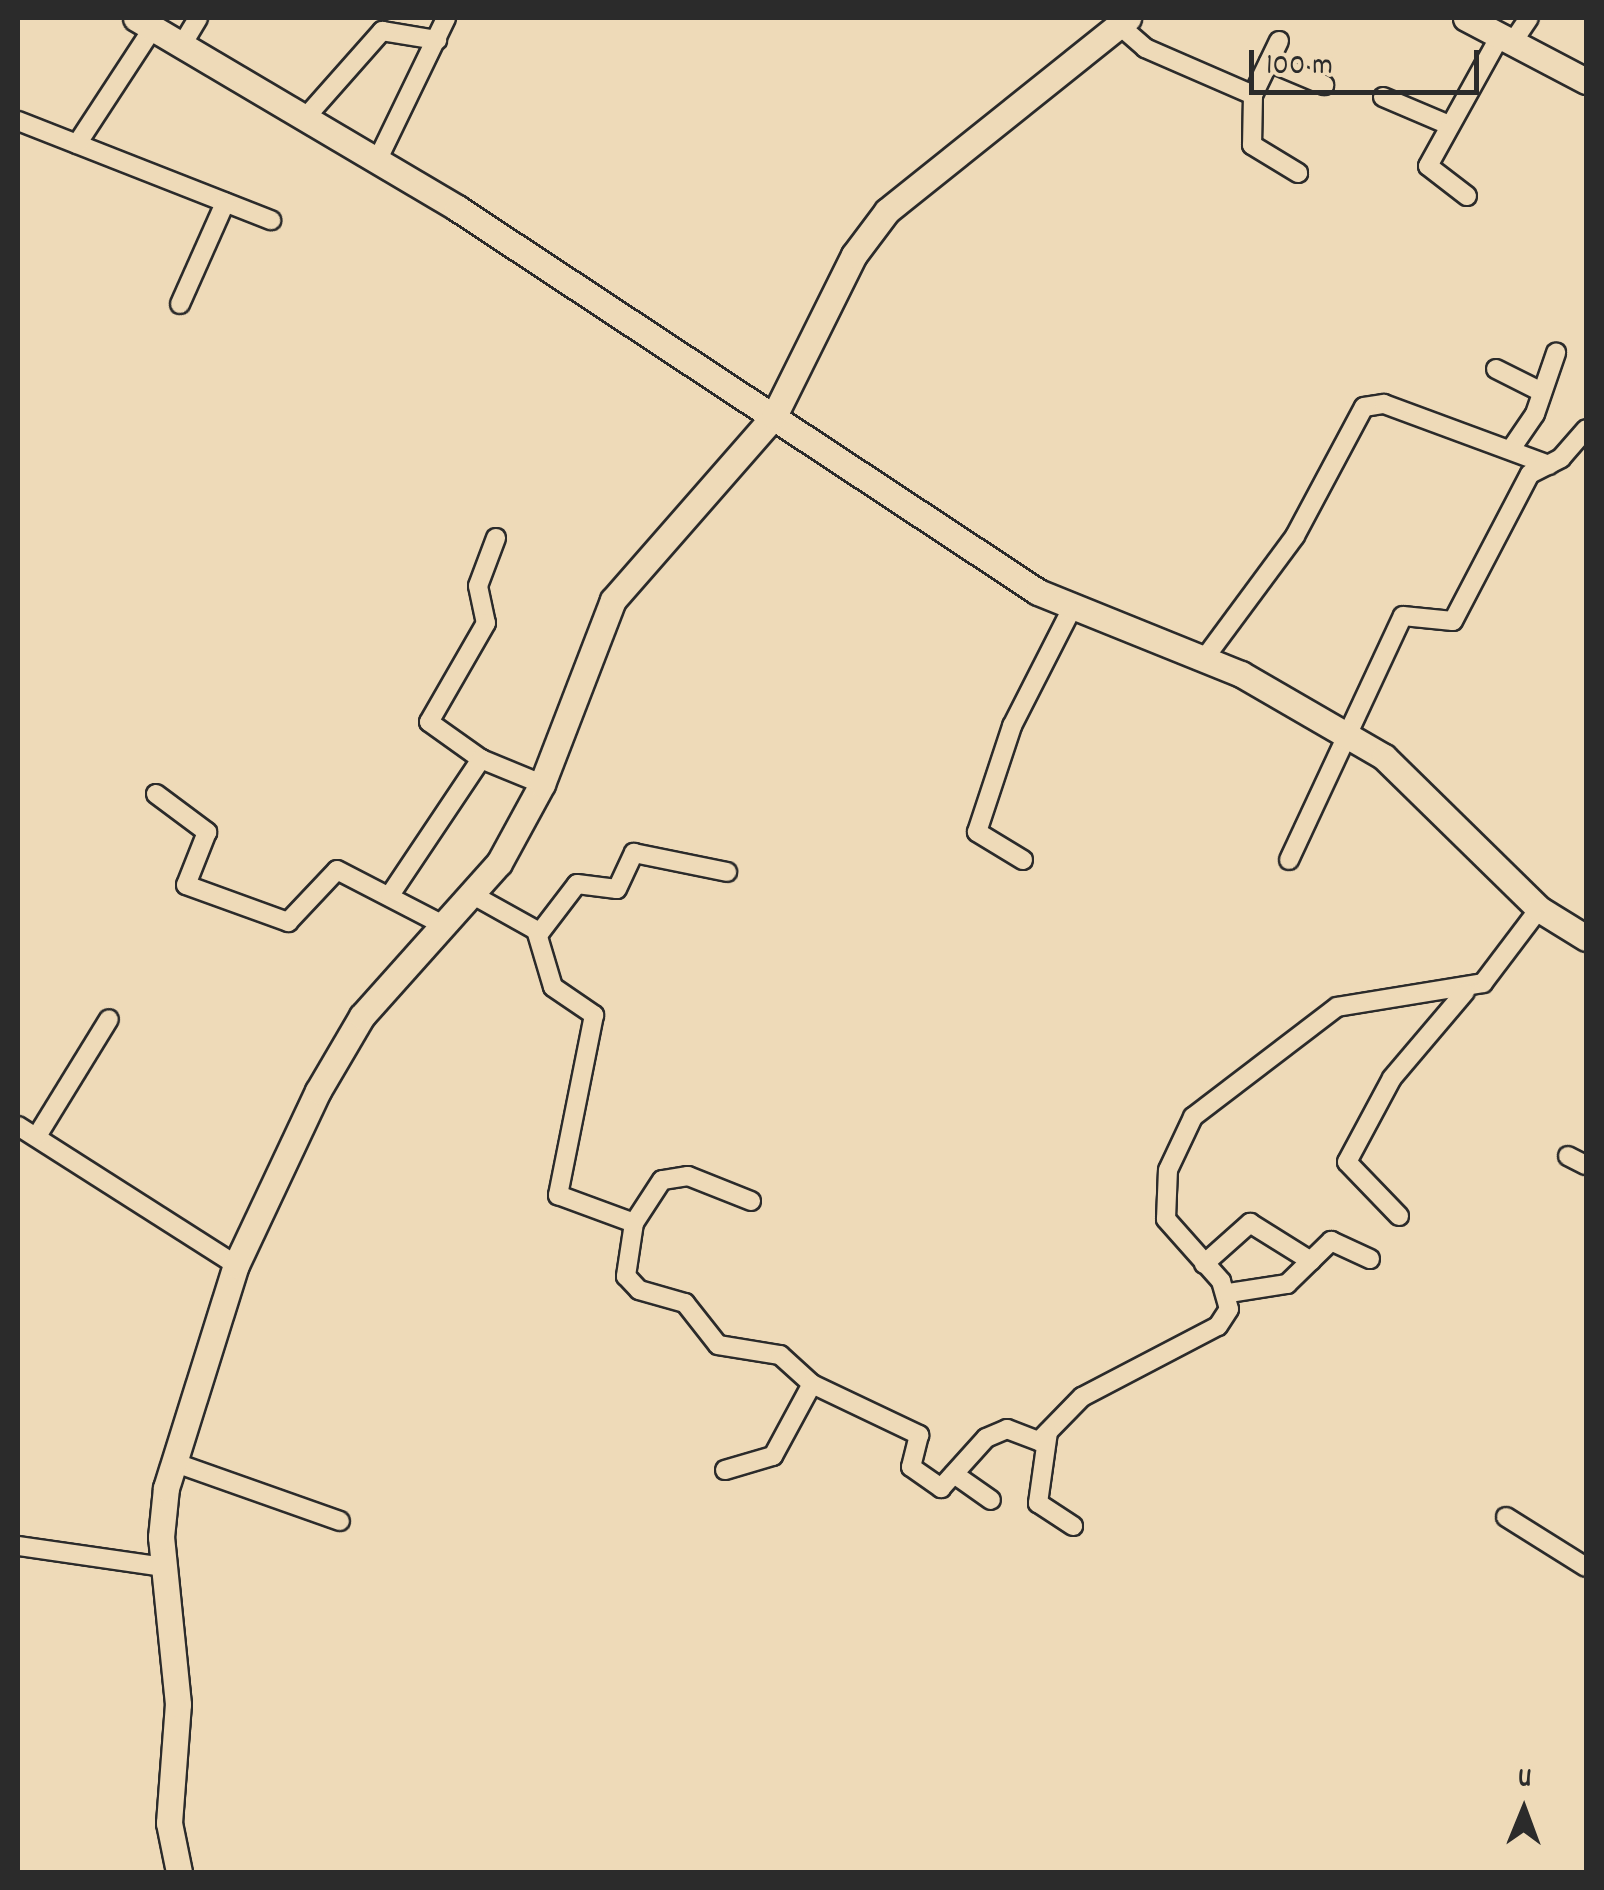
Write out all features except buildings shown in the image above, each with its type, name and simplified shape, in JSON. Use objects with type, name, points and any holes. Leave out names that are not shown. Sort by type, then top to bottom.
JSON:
[{"type":"street","points":[[182,44],[198,18]]},
{"type":"street","points":[[377,161],[446,18]]},
{"type":"street","points":[[1466,18],[1586,82]]},
{"type":"street","points":[[1467,196],[1428,166],[1449,124],[1506,39],[1529,18]]},
{"type":"street","points":[[179,1872],[169,1823],[177,1687],[163,1568],[173,1462],[236,1266],[341,1047],[441,924],[473,895],[542,784],[613,600],[774,416],[854,254],[887,211],[1123,21],[1145,48],[1252,95]]},
{"type":"street","points":[[77,144],[144,23],[377,161],[1072,610],[1204,659],[1344,732],[1422,790],[1539,909],[1586,938]]},
{"type":"street","points":[[306,117],[382,31],[437,40]]},
{"type":"street","points":[[1279,41],[1252,95],[1252,145],[1298,173]]},
{"type":"street","points":[[1269,62],[1324,85]]},
{"type":"street","points":[[1384,96],[1449,124]]},
{"type":"street","points":[[18,121],[271,220]]},
{"type":"street","points":[[180,304],[225,203]]},
{"type":"street","points":[[1511,449],[1542,392],[1556,354]]},
{"type":"street","points":[[1496,369],[1542,392]]},
{"type":"street","points":[[1204,659],[1295,536],[1364,407],[1384,404],[1549,465]]},
{"type":"street","points":[[1289,860],[1344,732],[1403,616],[1453,620],[1530,474],[1549,465],[1586,428]]},
{"type":"street","points":[[496,538],[478,586],[486,623],[428,722],[481,759],[542,784]]},
{"type":"street","points":[[1024,860],[977,832],[1012,726],[1072,610]]},
{"type":"street","points":[[390,895],[481,759]]},
{"type":"street","points":[[156,794],[208,835],[186,885],[286,922],[334,870],[441,924]]},
{"type":"street","points":[[538,935],[577,884],[617,889],[634,853],[726,872]]},
{"type":"street","points":[[473,895],[538,935],[553,987],[594,1015],[558,1195],[634,1224]]},
{"type":"street","points":[[1399,1216],[1347,1162],[1392,1078],[1465,992],[1496,969],[1539,909]]},
{"type":"street","points":[[1229,1294],[1166,1219],[1163,1196],[1176,1141],[1193,1117],[1337,1006],[1465,992]]},
{"type":"street","points":[[36,1136],[110,1019]]},
{"type":"street","points":[[18,1126],[236,1266]]},
{"type":"street","points":[[1568,1156],[1586,1165]]},
{"type":"street","points":[[751,1200],[677,1174],[662,1180],[634,1224],[622,1270],[639,1290],[677,1298],[718,1345],[780,1355],[812,1384],[919,1434],[915,1473],[939,1488],[995,1432],[1036,1441],[1082,1397],[1218,1326],[1229,1294]]},
{"type":"street","points":[[1204,1264],[1250,1223],[1311,1260]]},
{"type":"street","points":[[1229,1294],[1287,1284],[1336,1241],[1370,1258]]},
{"type":"street","points":[[725,1470],[773,1456],[812,1384]]},
{"type":"street","points":[[1048,1432],[1038,1504],[1073,1526]]},
{"type":"street","points":[[173,1462],[340,1521]]},
{"type":"street","points":[[954,1474],[991,1500]]},
{"type":"street","points":[[1506,1518],[1586,1567]]},
{"type":"street","points":[[18,1546],[163,1568]]}]
